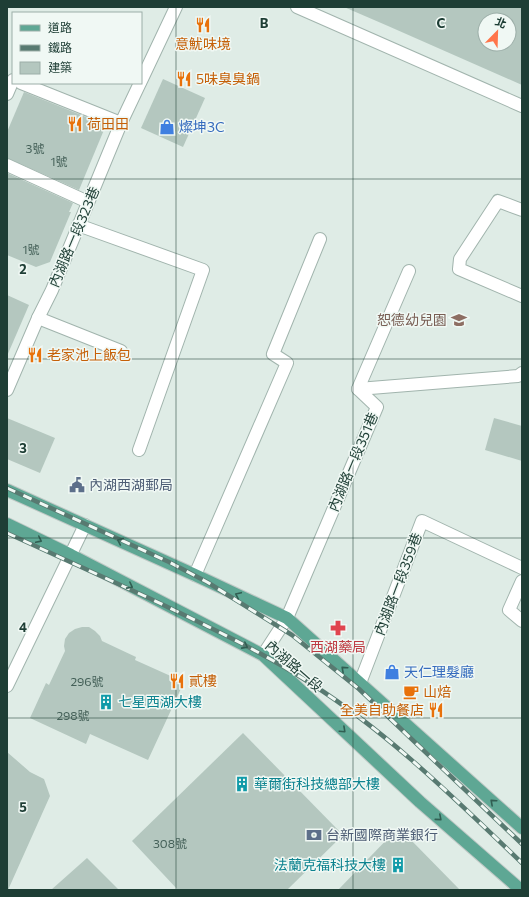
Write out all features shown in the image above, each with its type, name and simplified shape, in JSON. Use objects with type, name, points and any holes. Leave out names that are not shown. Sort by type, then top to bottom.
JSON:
[{"type":"main road","points":[[7,490],[287,618],[522,828]]},
{"type":"main road","name":"內湖路一段","points":[[7,524],[263,655],[420,802],[521,890]]},
{"type":"street","name":"內湖路一段323巷","points":[[142,74],[146,57],[176,7]]},
{"type":"street","points":[[297,7],[522,106]]},
{"type":"street","points":[[7,94],[12,82]]},
{"type":"street","points":[[24,84],[121,123]]},
{"type":"street","name":"內湖路一段323巷","points":[[7,390],[38,318],[52,290],[121,123],[139,84]]},
{"type":"street","points":[[7,165],[88,202]]},
{"type":"street","points":[[522,210],[498,201],[460,259],[459,270],[522,296]]},
{"type":"street","points":[[78,225],[203,270],[139,450]]},
{"type":"street","points":[[195,575],[287,363],[273,354],[320,239]]},
{"type":"street","points":[[409,271],[358,389],[518,376],[522,373]]},
{"type":"street","points":[[38,318],[120,351]]},
{"type":"street","name":"內湖路一段351巷","points":[[263,655],[287,618],[377,407],[358,389]]},
{"type":"street","name":"內湖路一段359巷","points":[[360,683],[422,521],[522,568]]},
{"type":"street","points":[[7,686],[85,525]]},
{"type":"street","points":[[522,581],[509,610],[522,620]]},
{"type":"building","points":[[344,7],[522,7],[522,85]]},
{"type":"building","points":[[163,79],[205,98],[183,147],[141,128]]},
{"type":"building","points":[[24,92],[106,125],[79,190],[7,158],[7,132]]},
{"type":"building","points":[[7,173],[73,203],[69,212],[71,212],[50,262],[36,267],[7,255]]},
{"type":"building","points":[[7,295],[29,305],[7,356]]},
{"type":"building","points":[[7,418],[55,438],[40,473],[7,459]]},
{"type":"building","points":[[494,418],[522,426],[522,461],[485,450]]},
{"type":"building","name":"七星西湖大樓","points":[[82,627],[89,627],[100,636],[102,641],[136,657],[135,660],[184,682],[148,760],[90,734],[86,744],[30,718],[46,683],[49,685],[65,651],[65,639],[69,633]]},
{"type":"building","name":"華爾街科技總部大樓","points":[[243,733],[343,835],[287,890],[178,890],[132,841]]},
{"type":"building","points":[[7,752],[30,772],[44,779],[50,796],[8,890]]},
{"type":"building","name":"法蘭克福科技大樓","points":[[397,829],[409,838],[460,890],[338,890]]},
{"type":"building","points":[[87,858],[119,890],[51,890]]},
{"type":"railway","points":[[7,488],[169,562],[207,582],[292,635],[359,689],[522,844]]},
{"type":"railway","points":[[7,533],[212,628],[252,649],[310,683],[339,702],[394,745],[446,791],[522,863]]},
{"type":"place","name":"意魷味境","points":[[203,25]]},
{"type":"place","name":"5味臭臭鍋","points":[[184,79]]},
{"type":"place","name":"荷田田","points":[[75,124]]},
{"type":"place","name":"燦坤3C","points":[[167,127]]},
{"type":"place","name":"恕德幼兒園","points":[[459,320]]},
{"type":"place","name":"老家池上飯包","points":[[35,355]]},
{"type":"place","name":"內湖西湖郵局","points":[[77,485]]},
{"type":"place","name":"西湖藥局","points":[[338,628]]},
{"type":"place","name":"天仁理髮廳","points":[[392,672]]},
{"type":"place","name":"貳樓","points":[[177,681]]},
{"type":"place","name":"山焙","points":[[411,692]]},
{"type":"place","name":"七星西湖大樓","points":[[106,702]]},
{"type":"place","name":"全美自助餐店","points":[[436,710]]},
{"type":"place","name":"華爾街科技總部大樓","points":[[242,784]]},
{"type":"place","name":"台新國際商業銀行","points":[[314,835]]},
{"type":"place","name":"法蘭克福科技大樓","points":[[398,865]]}]
